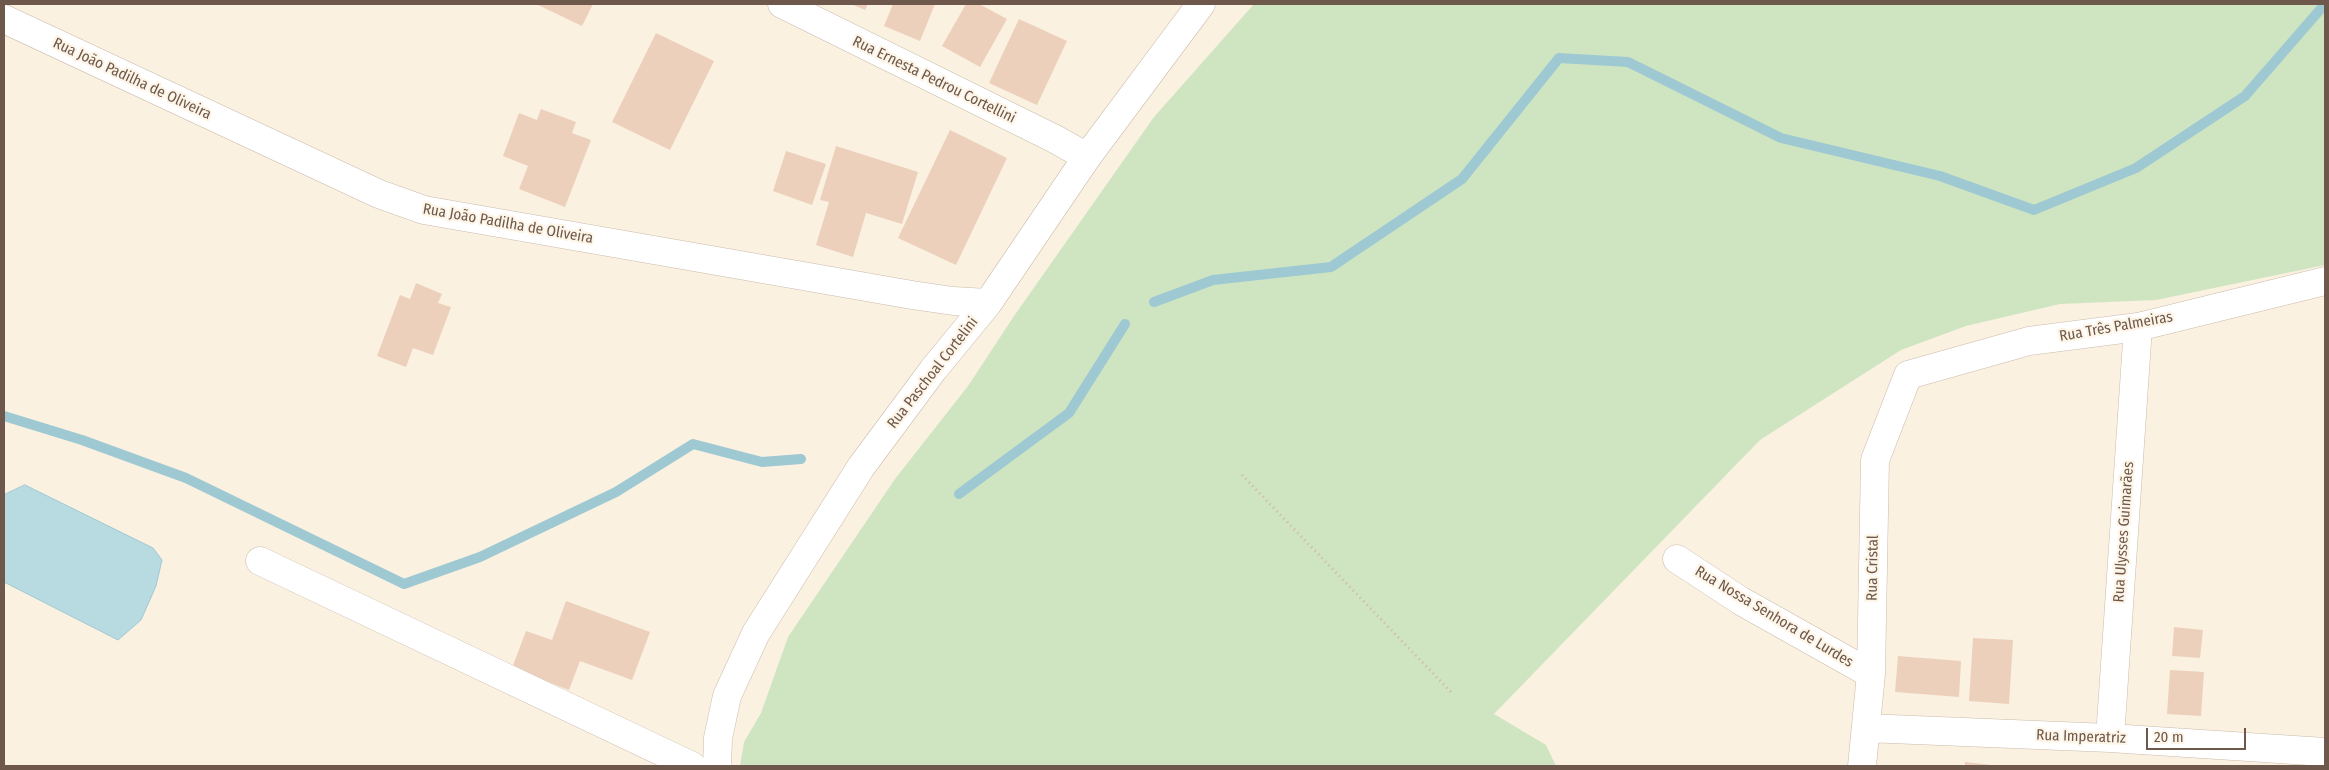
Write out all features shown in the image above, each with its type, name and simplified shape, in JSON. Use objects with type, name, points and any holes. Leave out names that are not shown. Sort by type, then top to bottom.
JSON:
[{"type":"street","name":"Rua Ernesta Pedrou Cortellini","points":[[782,4],[1054,139],[1086,157]]},
{"type":"street","name":"Rua Paschoal Cortelini","points":[[717,766],[718,738],[727,696],[756,633],[861,467],[933,370],[988,303],[1086,157],[1201,4]]},
{"type":"street","name":"Rua João Padilha de Oliveira","points":[[4,19],[379,194],[424,210],[953,302],[988,303]]},
{"type":"street","name":"Rua Três Palmeiras","points":[[1908,375],[2029,342],[2138,327],[2325,281]]},
{"type":"street","name":"Rua Ulysses Guimarães","points":[[2110,738],[2138,327]]},
{"type":"street","name":"Rua Cristal","points":[[1862,766],[1871,674],[1875,460],[1908,375]]},
{"type":"street","name":"Rua Nossa Senhora de Lurdes","points":[[1677,558],[1741,601],[1871,674]]},
{"type":"street","points":[[260,561],[692,766]]},
{"type":"street","name":"Rua Imperatriz","points":[[1866,728],[2110,738],[2325,752]]},
{"type":"path","points":[[1242,474],[1451,692]]},
{"type":"green space","points":[[1254,4],[2325,4],[2325,265],[2156,300],[2060,304],[1966,326],[1901,350],[1760,440],[1494,714],[1546,745],[1556,766],[740,766],[744,742],[761,713],[788,637],[895,479],[968,386],[1014,316],[1154,117]]},
{"type":"water","points":[[25,485],[153,548],[162,560],[156,586],[141,620],[118,640],[4,582],[4,495]]},
{"type":"building","points":[[536,4],[593,4],[582,26]]},
{"type":"building","points":[[851,4],[868,4],[865,10]]},
{"type":"building","points":[[893,4],[935,4],[920,41],[884,26]]},
{"type":"building","points":[[966,4],[979,4],[1007,19],[980,67],[942,46]]},
{"type":"building","points":[[1019,19],[1067,41],[1037,105],[989,83]]},
{"type":"building","points":[[656,33],[714,61],[670,150],[612,122]]},
{"type":"building","points":[[541,109],[576,122],[572,133],[591,140],[565,207],[519,189],[528,166],[503,156],[519,113],[537,120]]},
{"type":"building","points":[[950,130],[1007,158],[956,265],[898,238]]},
{"type":"building","points":[[836,146],[918,172],[902,224],[866,213],[853,257],[816,245],[829,202],[820,200]]},
{"type":"building","points":[[786,151],[826,164],[812,205],[773,191]]},
{"type":"building","points":[[416,283],[442,294],[438,303],[451,307],[433,355],[413,348],[406,367],[377,356],[400,295],[410,299]]},
{"type":"building","points":[[566,601],[650,632],[632,680],[580,661],[569,690],[512,668],[526,631],[552,640]]},
{"type":"building","points":[[2174,627],[2203,630],[2200,658],[2172,656]]},
{"type":"building","points":[[1973,638],[2013,640],[2009,704],[1969,701]]},
{"type":"building","points":[[1898,656],[1961,661],[1959,697],[1895,692]]},
{"type":"building","points":[[2170,670],[2204,672],[2201,716],[2167,714]]},
{"type":"building","points":[[1965,762],[1992,765],[1992,766],[1965,766]]},
{"type":"waterway","points":[[1154,302],[1213,280],[1331,267],[1462,179],[1559,58],[1628,62],[1781,138],[1940,176],[2034,210],[2136,168],[2245,96],[2325,4]]},
{"type":"waterway","points":[[959,494],[1069,413],[1125,324]]},
{"type":"waterway","points":[[4,416],[82,440],[186,478],[404,584],[480,557],[616,492],[693,444],[762,462],[801,459]]}]
